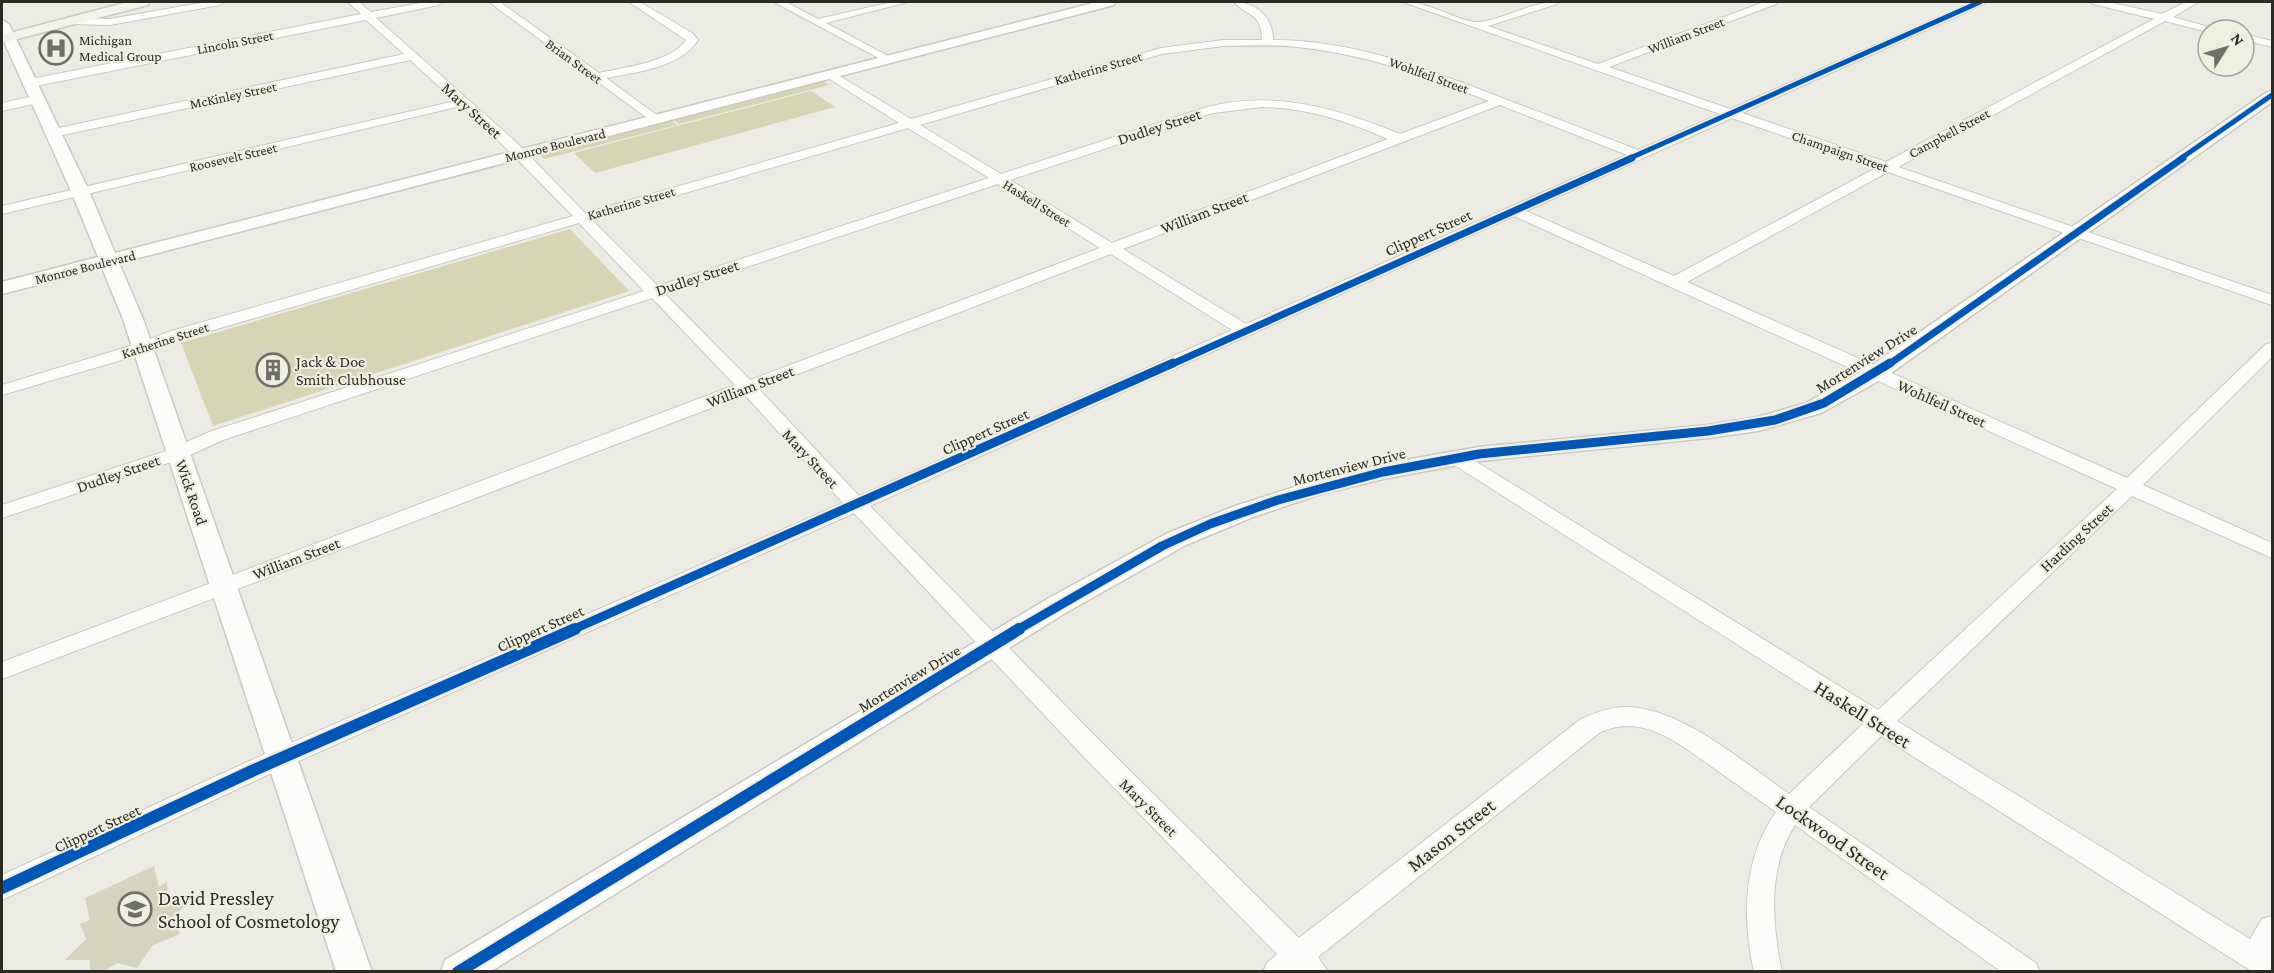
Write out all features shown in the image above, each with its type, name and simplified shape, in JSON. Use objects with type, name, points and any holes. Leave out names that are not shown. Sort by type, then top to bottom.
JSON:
[{"type":"main road","points":[[3,33],[72,21],[143,2]]},
{"type":"street","points":[[72,21],[97,23],[220,2]]},
{"type":"street","name":"Mary Street","points":[[353,2],[520,153],[580,218],[747,387],[855,504],[991,645],[1306,963]]},
{"type":"street","name":"Lincoln Street","points":[[2,107],[35,91],[439,2]]},
{"type":"street","name":"Brian Street","points":[[494,2],[654,119]]},
{"type":"street","points":[[596,77],[666,60],[682,53],[691,44],[692,40],[688,35],[634,2]]},
{"type":"street","points":[[779,2],[886,59]]},
{"type":"street","points":[[817,22],[903,2]]},
{"type":"street","name":"Monroe Boulevard","points":[[2,288],[1110,2]]},
{"type":"street","points":[[1239,2],[1260,15],[1267,24],[1267,42]]},
{"type":"street","name":"Champaign Street","points":[[1408,2],[2272,300]]},
{"type":"street","points":[[1478,26],[1553,2]]},
{"type":"street","name":"William Street","points":[[1599,67],[1772,2]]},
{"type":"street","name":"Clippert Street","points":[[2,888],[280,759],[1980,2]]},
{"type":"street","points":[[2097,2],[2196,25]]},
{"type":"street","name":"Campbell Street","points":[[1675,282],[2193,2]]},
{"type":"street","points":[[116,9],[120,15],[134,18]]},
{"type":"street","name":"Wick Road","points":[[3,33],[35,91],[80,191],[110,260],[143,348],[224,585],[280,759],[354,972]]},
{"type":"street","points":[[2256,40],[2272,44]]},
{"type":"street","name":"Wohlfeil Street","points":[[1267,42],[1321,46],[1381,58],[1637,154]]},
{"type":"street","name":"Katherine Street","points":[[2,390],[143,348],[177,335],[1161,51],[1223,43],[1267,42]]},
{"type":"street","name":"McKinley Street","points":[[54,134],[413,56]]},
{"type":"street","name":"Haskell Street","points":[[829,74],[1245,331]]},
{"type":"street","name":"Mortenview Drive","points":[[458,972],[991,645],[1138,559],[1218,521],[1327,484],[1390,469],[1525,447],[1712,431],[1770,421],[1809,410],[1876,373],[2272,95]]},
{"type":"street","name":"William Street","points":[[2,671],[1499,101]]},
{"type":"street","name":"Roosevelt Street","points":[[2,210],[464,102]]},
{"type":"street","name":"Dudley Street","points":[[2,512],[179,453],[216,436],[1202,112],[1240,105],[1280,104],[1319,109],[1348,117],[1398,138]]},
{"type":"street","name":"Wohlfeil Street","points":[[1513,210],[2272,551]]},
{"type":"street","name":"Harding Street","points":[[1768,972],[1763,950],[1760,910],[1765,870],[1777,833],[1803,795],[2130,487],[2272,348]]},
{"type":"street","name":"Haskell Street","points":[[1455,457],[1878,724],[2264,962]]},
{"type":"street","name":"Mason Street","points":[[1277,972],[1306,963],[1590,726],[1608,718],[1632,716]]},
{"type":"street","name":"Lockwood Street","points":[[1632,716],[1669,726],[1793,809],[2026,972]]},
{"type":"street","points":[[2264,962],[2272,928]]},
{"type":"green space","points":[[821,79],[829,85],[679,124],[672,118]]},
{"type":"green space","points":[[811,91],[835,107],[595,173],[574,153]]},
{"type":"green space","points":[[669,118],[677,125],[544,159],[537,152]]},
{"type":"green space","points":[[570,229],[629,291],[213,426],[181,343]]},
{"type":"building","name":"Jack & Doe Smith Clubhouse","points":[[271,347],[290,379],[269,386],[253,352]]},
{"type":"building","name":"David Pressley School of Cosmetology","points":[[154,866],[159,887],[167,882],[168,899],[190,900],[173,919],[180,934],[152,946],[137,968],[118,963],[102,972],[89,972],[90,960],[65,960],[86,939],[80,924],[90,920],[85,898]]},
{"type":"cycle path","points":[[2,888],[254,770],[876,496],[1980,2]]},
{"type":"cycle path","points":[[458,972],[1058,605],[1147,554],[1210,524],[1313,489],[1418,464],[1530,447],[1742,427],[1791,416],[1824,403],[1876,373],[2272,95]]},
{"type":"place","name":"Michigan Medical Group","points":[[56,48]]},
{"type":"place","name":"Jack & Doe Smith Clubhouse","points":[[273,370]]},
{"type":"place","name":"David Pressley School of Cosmetology","points":[[135,909]]}]
